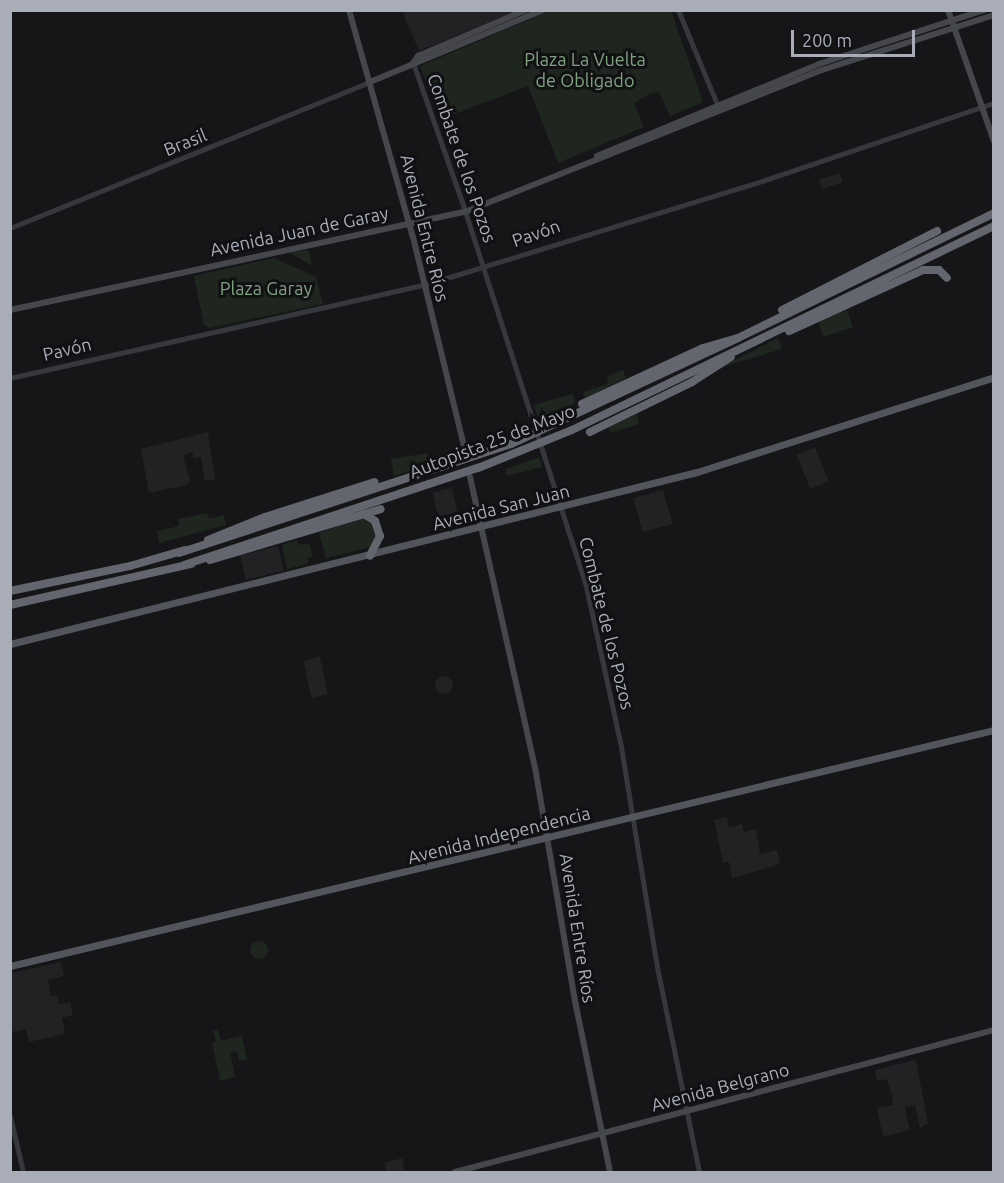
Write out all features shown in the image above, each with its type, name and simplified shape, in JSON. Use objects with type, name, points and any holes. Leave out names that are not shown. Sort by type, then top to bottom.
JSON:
[{"type":"highway","name":"Autopista 25 de Mayo","points":[[10,591],[179,553],[511,444],[738,338],[993,213]]},
{"type":"highway","name":"Autopista 25 de Mayo","points":[[10,605],[184,565],[525,451],[993,226]]},
{"type":"highway","points":[[749,332],[820,289],[937,231]]},
{"type":"highway","points":[[754,342],[812,323],[923,270],[939,270],[947,278]]},
{"type":"highway","points":[[582,404],[703,348],[738,338]]},
{"type":"highway","points":[[593,430],[692,382],[743,348]]},
{"type":"highway","points":[[179,553],[265,517],[375,482]]},
{"type":"highway","points":[[184,565],[248,551],[381,509]]},
{"type":"highway","points":[[364,514],[375,521],[380,536],[370,556]]},
{"type":"main road","name":"Avenida Entre Ríos","points":[[349,10],[409,222],[466,454]]},
{"type":"main road","points":[[413,63],[418,56],[526,10]]},
{"type":"main road","points":[[370,82],[543,10]]},
{"type":"main road","points":[[948,10],[993,141]]},
{"type":"main road","name":"Avenida Juan de Garay","points":[[588,161],[822,70],[953,25],[984,10]]},
{"type":"main road","name":"Avenida Juan de Garay","points":[[10,310],[409,222],[465,212],[716,104],[819,64],[993,15]]},
{"type":"main road","name":"Avenida San Juan","points":[[10,644],[560,508],[753,455],[993,377]]},
{"type":"main road","name":"Avenida Entre Ríos","points":[[470,477],[548,838],[610,1173]]},
{"type":"main road","name":"Avenida Independencia","points":[[10,966],[632,819],[993,730]]},
{"type":"main road","name":"Avenida Belgrano","points":[[454,1173],[993,1030]]},
{"type":"street","points":[[678,10],[720,111]]},
{"type":"street","name":"Combate de los Pozos","points":[[413,63],[484,268],[586,586],[621,747],[632,819],[699,1173]]},
{"type":"street","name":"Brasil","points":[[10,228],[370,82]]},
{"type":"street","name":"Pavón","points":[[10,378],[424,285],[484,268],[993,102]]},
{"type":"street","points":[[10,1116],[23,1173]]},
{"type":"shaded area","points":[[402,10],[516,11],[419,51]]},
{"type":"shaded area","points":[[840,173],[843,183],[822,189],[819,179]]},
{"type":"shaded area","points":[[208,432],[215,479],[205,481],[201,457],[194,458],[192,452],[183,455],[190,480],[187,485],[149,493],[141,449]]},
{"type":"shaded area","points":[[815,447],[829,481],[810,489],[796,454]]},
{"type":"shaded area","points":[[452,488],[460,524],[441,529],[433,492]]},
{"type":"shaded area","points":[[663,490],[673,524],[643,532],[633,499]]},
{"type":"shaded area","points":[[278,546],[284,570],[246,580],[240,555]]},
{"type":"shaded area","points":[[320,657],[328,694],[311,698],[303,661]]},
{"type":"shaded area","points":[[444,676],[450,679],[453,685],[450,691],[444,694],[438,691],[435,685],[438,679]]},
{"type":"shaded area","points":[[727,817],[729,827],[742,824],[744,832],[756,829],[760,854],[777,850],[780,864],[732,878],[729,862],[723,863],[714,820]]},
{"type":"shaded area","points":[[61,962],[64,976],[48,980],[51,996],[57,995],[59,1004],[70,1002],[73,1015],[62,1018],[65,1034],[29,1042],[26,1029],[11,1032],[11,973]]},
{"type":"shaded area","points":[[916,1060],[928,1123],[920,1128],[915,1105],[905,1107],[910,1130],[883,1137],[877,1108],[892,1105],[893,1099],[887,1079],[877,1081],[875,1070]]},
{"type":"shaded area","points":[[402,1158],[405,1172],[387,1172],[384,1163]]},
{"type":"green space","name":"Plaza La Vuelta de Obligado","points":[[552,10],[671,11],[703,102],[670,116],[659,92],[651,93],[634,103],[644,127],[558,163],[528,86],[441,119],[420,66]]},
{"type":"green space","points":[[309,250],[312,266],[291,252]]},
{"type":"green space","name":"Plaza Garay","points":[[274,258],[316,277],[323,304],[209,328],[204,325],[194,276]]},
{"type":"green space","points":[[847,310],[853,327],[824,337],[818,320]]},
{"type":"green space","points":[[778,338],[782,349],[719,368]]},
{"type":"green space","points":[[623,370],[626,378],[585,398],[583,392],[608,384],[607,376]]},
{"type":"green space","points":[[573,394],[575,403],[540,420],[533,405]]},
{"type":"green space","points":[[637,414],[639,424],[610,433],[609,427]]},
{"type":"green space","points":[[428,453],[429,465],[394,476],[391,459]]},
{"type":"green space","points":[[539,457],[542,467],[507,476],[506,469]]},
{"type":"green space","points":[[207,513],[209,519],[224,515],[226,525],[159,543],[157,531],[179,526],[178,519]]},
{"type":"green space","points":[[362,518],[375,525],[378,540],[372,547],[326,558],[319,533]]},
{"type":"green space","points":[[297,540],[298,545],[309,543],[313,557],[309,557],[307,564],[287,569],[282,545]]},
{"type":"green space","points":[[259,941],[265,944],[268,950],[265,956],[259,959],[253,956],[250,950],[253,944]]},
{"type":"green space","points":[[218,1030],[221,1041],[242,1036],[247,1059],[239,1061],[237,1051],[230,1052],[235,1077],[220,1081],[212,1043],[216,1041],[213,1031]]}]
